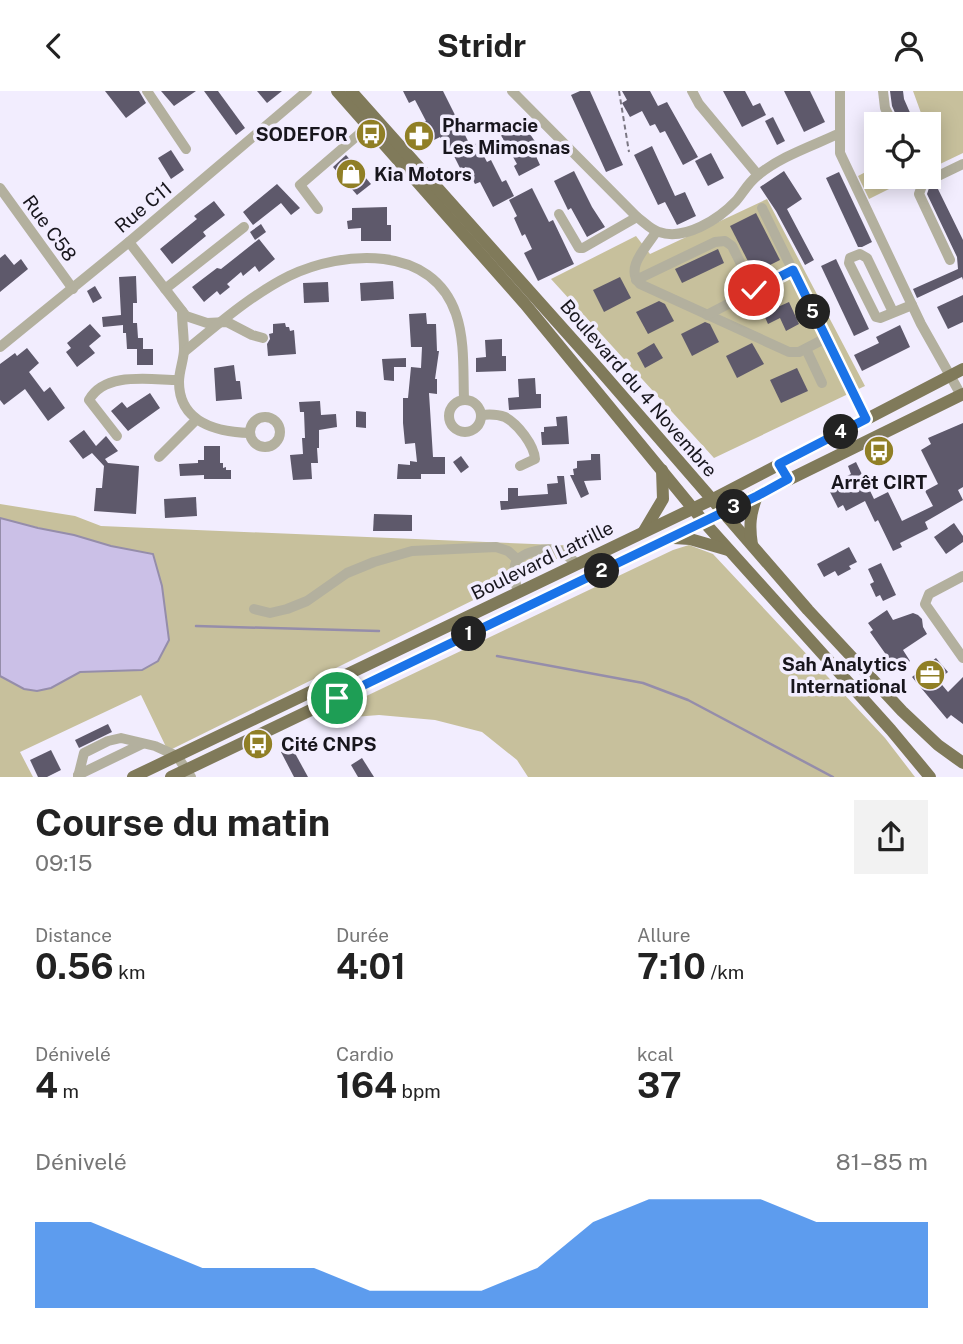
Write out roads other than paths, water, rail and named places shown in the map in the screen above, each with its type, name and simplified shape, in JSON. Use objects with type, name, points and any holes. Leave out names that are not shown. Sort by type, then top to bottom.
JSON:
[{"type":"main road","name":"Boulevard du 4 Novembre","points":[[337,91],[373,122],[599,369],[711,500],[902,711],[938,745],[963,763]]},
{"type":"main road","name":"Boulevard du 4 Novembre","points":[[351,91],[373,122],[704,522],[930,777]]},
{"type":"main road","name":"Boulevard Latrille","points":[[133,777],[711,500],[957,372]]},
{"type":"main road","name":"Boulevard Latrille","points":[[180,775],[962,394]]},
{"type":"main road","points":[[779,464],[788,479]]},
{"type":"main road","points":[[643,533],[663,499],[662,470]]},
{"type":"main road","points":[[752,546],[750,514],[757,496]]},
{"type":"main road","points":[[670,538],[690,539],[731,551]]},
{"type":"street","points":[[147,91],[186,149]]},
{"type":"street","name":"Rue C11","points":[[0,347],[73,289],[307,91]]},
{"type":"street","points":[[512,91],[637,217],[656,232],[675,235],[706,223],[736,201],[758,175],[838,134]]},
{"type":"street","points":[[692,91],[699,104],[758,175]]},
{"type":"street","points":[[840,91],[840,153],[926,335],[957,372],[962,394]]},
{"type":"street","points":[[883,91],[887,112]]},
{"type":"street","points":[[318,209],[300,185],[373,122]]},
{"type":"street","points":[[941,174],[963,164]]},
{"type":"street","name":"Rue C58","points":[[0,188],[73,289]]},
{"type":"street","points":[[921,189],[919,194],[950,260]]},
{"type":"street","points":[[762,208],[866,419]]},
{"type":"street","points":[[559,214],[579,248],[637,217]]},
{"type":"street","points":[[165,289],[244,227]]},
{"type":"street","points":[[656,232],[633,268],[636,280],[789,352],[799,352],[826,338]]},
{"type":"street","points":[[636,280],[715,242],[725,240],[732,246],[754,290]]},
{"type":"street","points":[[129,242],[186,316],[207,323],[227,322],[263,338]]},
{"type":"street","points":[[893,312],[867,258],[860,254],[850,258],[849,263],[872,313],[880,318],[912,305]]},
{"type":"street","points":[[184,352],[267,289],[301,271],[353,258],[376,257],[400,261],[421,270],[436,282],[456,314],[463,356],[464,399]]},
{"type":"street","points":[[707,315],[793,270]]},
{"type":"street","points":[[181,310],[184,352],[179,380],[183,402],[188,412],[196,420],[221,431],[250,433]]},
{"type":"street","points":[[806,349],[822,383]]},
{"type":"street","points":[[117,436],[89,400],[93,393],[118,380],[179,380]]},
{"type":"street","points":[[464,399],[476,403],[481,415],[481,421],[472,431],[454,428],[449,417],[453,405],[464,399]]},
{"type":"street","points":[[481,415],[503,416],[512,422],[529,443],[535,453],[535,459],[520,466]]},
{"type":"street","points":[[159,457],[196,420]]},
{"type":"street","points":[[254,609],[271,613],[288,609],[307,601],[347,573],[412,551],[496,548],[508,551],[518,560]]},
{"type":"street","points":[[517,593],[514,567],[518,560],[534,552],[556,550],[578,564]]},
{"type":"street","points":[[963,576],[929,594],[926,599],[928,611],[963,658]]},
{"type":"street","points":[[78,776],[84,753],[108,741],[121,738],[155,746],[172,758],[180,775]]},
{"type":"street","points":[[78,776],[142,744]]},
{"type":"waterway","points":[[196,626],[379,631]]},
{"type":"waterway","points":[[497,656],[643,683],[688,700],[833,777]]},
{"type":"place","name":"SODEFOR","points":[[371,134]]},
{"type":"place","name":"Pharmacie Les Mimosnas","points":[[419,136]]},
{"type":"place","name":"Kia Motors","points":[[351,174]]},
{"type":"place","name":"Arrêt CIRT","points":[[879,451]]},
{"type":"place","name":"Sah Analytics International","points":[[930,675]]},
{"type":"place","name":"Cité CNPS","points":[[258,744]]}]
